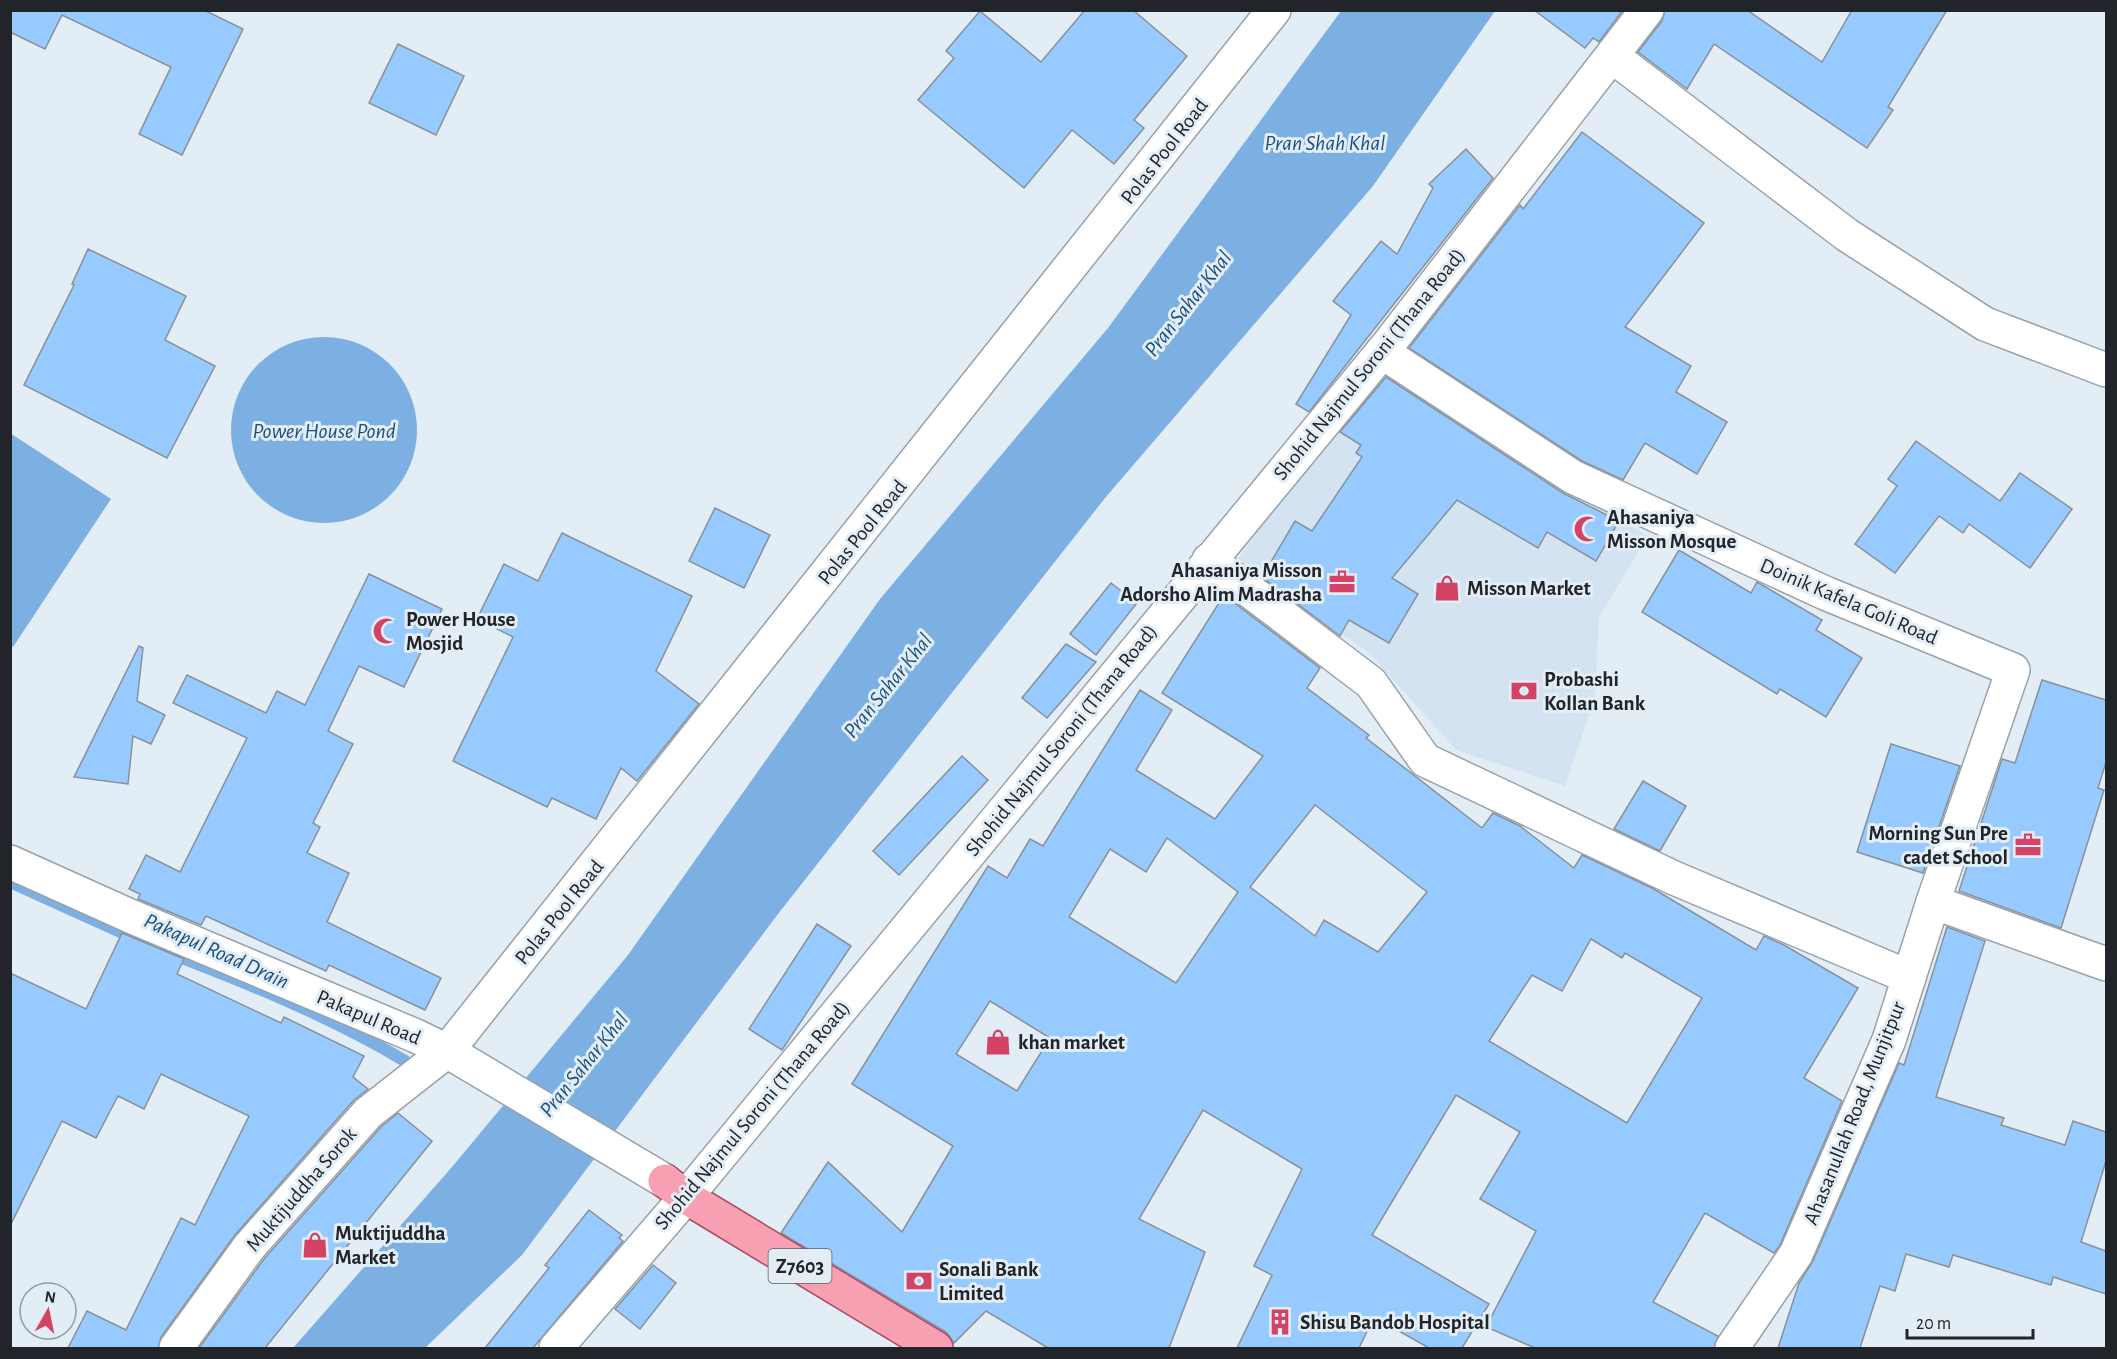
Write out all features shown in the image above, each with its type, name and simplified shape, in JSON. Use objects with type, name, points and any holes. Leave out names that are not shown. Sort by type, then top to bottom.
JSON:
[{"type":"main road","name":"Z7603","points":[[675,1189],[936,1348]]},
{"type":"street","name":"Polas Pool Road","points":[[454,1056],[1274,10]]},
{"type":"street","name":"Shohid Najmul Soroni (Thana Road)","points":[[556,1348],[675,1189],[1209,560],[1382,352],[1647,10]]},
{"type":"street","points":[[1612,56],[1847,235],[1985,324],[2106,370]]},
{"type":"street","name":"Doinik Kafela Goli Road","points":[[1382,352],[1573,477],[1826,593],[2013,670],[1933,902]]},
{"type":"street","points":[[1209,560],[1371,683],[1425,760],[1674,878],[1909,977]]},
{"type":"street","name":"Pakapul Road","points":[[10,862],[454,1056]]},
{"type":"street","points":[[1933,902],[2106,964]]},
{"type":"street","name":"Ahasanullah Road, Munjitpur","points":[[1732,1348],[1796,1254],[1889,1040],[1933,902]]},
{"type":"street","name":"Z7603","points":[[454,1056],[675,1189]]},
{"type":"street","name":"Muktijuddha Sorok","points":[[176,1348],[249,1247],[368,1113],[454,1056]]},
{"type":"shaded area","name":"Misson Market","points":[[1387,354],[1556,482],[1648,536],[1599,617],[1595,697],[1565,786],[1456,750],[1370,654],[1238,559]]},
{"type":"water","name":"Pran Shah Khal","points":[[1341,11],[1495,11],[1373,186],[1105,498],[778,914],[522,1255],[425,1348],[293,1348],[452,1167],[628,955],[880,599],[1108,328]]},
{"type":"water","name":"Power House Pond","points":[[324,337],[342,339],[359,345],[375,353],[389,365],[401,379],[409,395],[415,412],[417,430],[415,448],[409,465],[401,481],[389,495],[375,507],[359,515],[342,521],[324,523],[306,521],[289,515],[273,507],[259,495],[247,481],[239,465],[233,448],[231,430],[233,412],[239,395],[247,379],[259,365],[273,353],[289,345],[306,339]]},
{"type":"water","points":[[10,433],[111,499],[13,647],[10,645]]},
{"type":"building","points":[[10,10],[204,10],[243,29],[182,155],[139,134],[171,67],[62,15],[45,49],[10,32]]},
{"type":"building","points":[[1085,10],[1133,10],[1187,56],[1134,120],[1144,128],[1114,164],[1072,130],[1024,188],[918,100],[954,58],[946,51],[980,11],[1041,62]]},
{"type":"building","points":[[1534,10],[1623,10],[1599,42],[1593,38],[1585,48]]},
{"type":"building","points":[[1665,10],[1747,10],[1822,62],[1852,10],[1947,10],[1888,107],[1893,110],[1867,148],[1714,44],[1687,89],[1638,52],[1662,21]]},
{"type":"building","points":[[398,44],[464,76],[436,135],[369,103]]},
{"type":"building","points":[[1582,132],[1704,223],[1625,327],[1691,366],[1676,392],[1727,422],[1697,474],[1645,443],[1623,480],[1582,461],[1409,348],[1520,205],[1523,209]]},
{"type":"building","points":[[1466,149],[1493,178],[1309,412],[1296,404],[1351,315],[1333,301],[1381,241],[1397,254],[1433,188],[1429,184]]},
{"type":"building","points":[[88,249],[186,296],[165,340],[215,366],[167,458],[24,385],[74,285],[72,284]]},
{"type":"building","points":[[1386,377],[1563,493],[1619,521],[1596,561],[1547,532],[1538,548],[1457,500],[1392,578],[1418,594],[1389,643],[1349,620],[1340,636],[1262,577],[1295,521],[1312,531],[1362,457],[1356,453],[1361,445],[1340,432]]},
{"type":"building","points":[[1916,441],[2000,501],[2020,473],[2072,509],[2030,568],[1969,524],[1963,533],[1939,516],[1895,573],[1855,544],[1897,486],[1888,479]]},
{"type":"building","points":[[715,508],[770,535],[744,588],[689,561]]},
{"type":"building","points":[[562,533],[692,596],[656,671],[699,704],[637,781],[621,768],[596,819],[552,798],[547,807],[453,761],[513,637],[477,619],[504,564],[538,581]]},
{"type":"building","points":[[1679,550],[1751,593],[1757,582],[1822,620],[1816,630],[1862,658],[1826,717],[1780,689],[1777,694],[1642,612]]},
{"type":"building","points":[[369,574],[442,609],[404,687],[359,666],[328,731],[353,744],[313,823],[320,827],[307,853],[349,873],[327,922],[441,978],[425,1010],[329,965],[326,971],[206,916],[201,925],[138,899],[140,894],[129,889],[146,855],[180,872],[247,738],[173,703],[187,675],[266,713],[277,691],[305,705]]},
{"type":"building","points":[[1111,583],[1137,603],[1096,655],[1070,634]]},
{"type":"building","points":[[1224,595],[1320,668],[1307,688],[1369,735],[1366,738],[1482,828],[1493,813],[1520,826],[1574,868],[1582,855],[1652,888],[1756,950],[1764,936],[1784,945],[1858,988],[1804,1078],[1842,1101],[1780,1245],[1774,1253],[1705,1213],[1653,1302],[1718,1336],[1714,1348],[1535,1348],[1486,1327],[1536,1231],[1480,1199],[1520,1132],[1456,1095],[1372,1235],[1489,1304],[1462,1348],[1429,1348],[1374,1317],[1359,1348],[1237,1348],[1272,1275],[1254,1266],[1302,1169],[1203,1110],[1139,1219],[1205,1252],[1169,1348],[1048,1348],[986,1311],[954,1343],[946,1332],[781,1233],[828,1162],[902,1232],[953,1146],[852,1084],[988,866],[1007,878],[1030,839],[1043,846],[1140,690],[1172,710],[1136,770],[1215,819],[1263,756],[1162,693]],"holes":[[[1315,805],[1427,892],[1378,952],[1324,920],[1315,936],[1250,887]],[[1167,838],[1238,892],[1176,983],[1069,917],[1110,849],[1146,872]],[[1591,939],[1622,958],[1625,953],[1702,998],[1627,1123],[1489,1041],[1532,975],[1562,991]],[[990,1001],[1050,1038],[1017,1091],[956,1054]]]},
{"type":"building","points":[[1066,644],[1096,662],[1047,718],[1022,698]]},
{"type":"building","points":[[139,646],[143,648],[137,701],[165,715],[151,744],[133,736],[128,784],[74,777]]},
{"type":"building","name":"Morning Sun Pre cadet School","points":[[2042,680],[2106,700],[2106,762],[2098,788],[2104,790],[2061,928],[1959,891],[2002,759],[2015,763]]},
{"type":"building","points":[[1891,744],[1960,766],[1923,873],[1857,852]]},
{"type":"building","points":[[962,756],[988,780],[899,875],[873,851]]},
{"type":"building","points":[[1643,781],[1686,806],[1660,851],[1614,829]]},
{"type":"building","points":[[817,924],[851,946],[782,1050],[749,1029]]},
{"type":"building","points":[[1947,927],[1985,941],[1936,1097],[2004,1118],[2001,1125],[2065,1145],[2073,1121],[2106,1132],[2106,1161],[2081,1242],[2106,1251],[2106,1294],[2053,1277],[2051,1285],[1953,1255],[1949,1267],[1906,1254],[1895,1291],[1880,1286],[1860,1348],[1778,1348],[1799,1283],[1813,1261],[1899,1063],[1904,1065]]},
{"type":"building","points":[[122,933],[184,959],[177,974],[281,1023],[284,1017],[364,1056],[353,1077],[368,1089],[354,1100],[235,1235],[161,1337],[158,1348],[68,1348],[72,1341],[78,1341],[78,1329],[87,1311],[126,1330],[181,1218],[195,1225],[249,1116],[161,1074],[144,1109],[118,1096],[96,1138],[62,1121],[10,1226],[10,973],[86,1009]]},
{"type":"building","name":"Muktijuddha Market","points":[[398,1113],[432,1141],[265,1348],[199,1348],[264,1259],[381,1127]]},
{"type":"building","points":[[589,1210],[622,1235],[619,1238],[623,1241],[533,1348],[485,1348],[549,1268],[545,1265]]},
{"type":"building","points":[[653,1265],[676,1283],[640,1329],[615,1309]]},
{"type":"waterway","name":"Pakapul Road Drain","points":[[10,882],[147,944]]},
{"type":"waterway","name":"Pakapul Road Drain","points":[[166,952],[318,1015],[405,1061]]},
{"type":"place","name":"Ahasaniya Misson Mosque","points":[[1587,529]]},
{"type":"place","name":"Ahasaniya Misson Adorsho Alim Madrasha","points":[[1342,582]]},
{"type":"place","name":"Misson Market","points":[[1447,588]]},
{"type":"place","name":"Power House Mosjid","points":[[386,631]]},
{"type":"place","name":"Probashi Kollan Bank","points":[[1524,691]]},
{"type":"place","name":"Morning Sun Pre cadet School","points":[[2028,845]]},
{"type":"place","name":"khan market","points":[[998,1042]]},
{"type":"place","name":"Muktijuddha Market","points":[[315,1245]]},
{"type":"place","name":"Sonali Bank Limited","points":[[919,1281]]},
{"type":"place","name":"Shisu Bandob Hospital","points":[[1280,1322]]},
{"type":"water label","name":"Pran Sahar Khal","points":[[1187,303]]},
{"type":"water label","name":"Pran Sahar Khal","points":[[887,685]]},
{"type":"water label","name":"Pran Sahar Khal","points":[[583,1064]]}]
